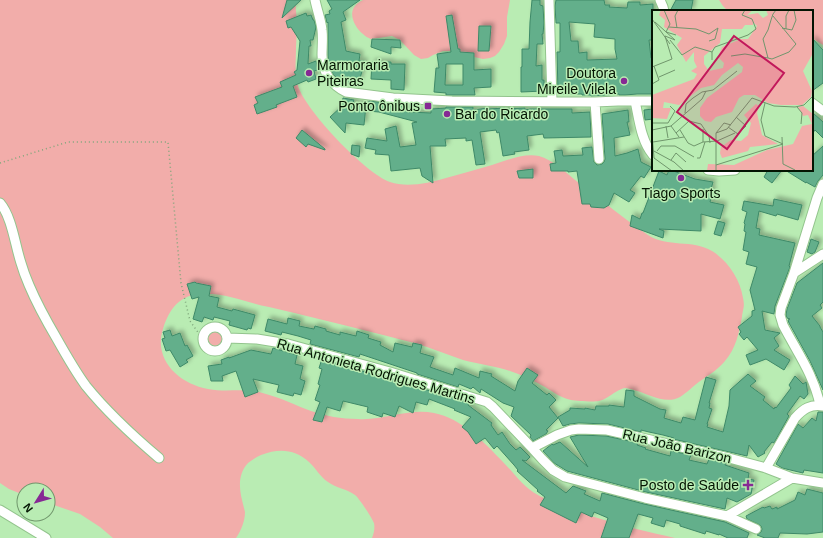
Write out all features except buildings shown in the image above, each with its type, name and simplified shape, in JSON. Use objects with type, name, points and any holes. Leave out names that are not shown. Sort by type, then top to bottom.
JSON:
[{"type":"street","points":[[315,0],[322,31],[322,57],[324,67],[328,77],[334,84],[346,92],[393,98],[452,101],[652,101]]},
{"type":"street","points":[[549,0],[552,101]]},
{"type":"street","points":[[634,101],[643,136],[648,149],[652,154]]},
{"type":"street","points":[[595,102],[599,159]]},
{"type":"street","points":[[766,468],[795,418],[801,411],[806,408],[821,406],[815,386],[783,325],[780,315],[816,198],[823,184]]},
{"type":"street","points":[[0,203],[6,213],[15,240],[20,262],[30,288],[45,319],[72,366],[85,385],[102,404],[159,458]]},
{"type":"street","points":[[794,273],[823,254]]},
{"type":"street","points":[[215,327],[223,330],[227,338],[226,344],[223,348],[214,351],[206,348],[203,344],[202,338],[206,330],[215,327]]},
{"type":"street","name":"Rua Antonieta Rodrigues Martins","points":[[227,338],[257,339],[288,344],[390,372],[487,402],[553,470],[565,477],[644,498],[727,516],[756,529]]},
{"type":"street","name":"Rua João Barizon","points":[[532,448],[557,435],[579,428],[607,430],[729,458],[766,468],[792,478],[823,483]]},
{"type":"street","points":[[727,516],[792,478]]},
{"type":"street","points":[[0,510],[46,538]]},
{"type":"path","points":[[0,163],[68,142],[168,142],[181,283],[190,321],[202,338]]},
{"type":"shaded area","points":[[0,0],[295,0],[297,24],[296,72],[298,86],[303,97],[324,125],[338,140],[366,167],[379,176],[397,184],[411,185],[432,182],[527,155],[545,158],[648,235],[656,239],[672,243],[704,247],[718,255],[728,265],[736,277],[744,301],[738,335],[729,356],[715,371],[681,396],[669,400],[657,398],[625,388],[618,390],[599,401],[571,400],[560,396],[528,378],[504,369],[463,360],[399,339],[222,295],[203,294],[187,297],[177,303],[170,312],[163,329],[161,340],[165,360],[178,376],[187,382],[215,390],[244,390],[259,392],[311,411],[340,418],[367,419],[415,412],[434,413],[444,416],[454,420],[472,432],[524,484],[541,497],[596,518],[675,538],[372,538],[374,523],[357,497],[325,480],[311,464],[298,454],[286,451],[274,451],[261,455],[248,463],[242,472],[240,485],[245,515],[240,532],[236,538],[113,538],[100,527],[80,514],[56,506],[56,482],[16,482],[16,492],[0,483]]},
{"type":"shaded area","points":[[363,0],[510,0],[507,17],[507,36],[499,52],[490,58],[483,59],[455,51],[443,51],[428,58],[421,59],[414,55],[400,40],[392,36],[371,39],[360,31],[353,21],[352,13],[356,5]]},
{"type":"shaded area","points":[[719,0],[823,0],[823,45],[813,39],[813,10],[727,10]]},
{"type":"shaded area","points":[[215,329],[222,332],[225,339],[222,346],[215,349],[208,346],[205,339],[208,332]]},
{"type":"place","name":"Marmoraria Piteiras","points":[[309,73]]},
{"type":"place","name":"Doutora Mireile Vilela","points":[[624,81]]},
{"type":"place","name":"Ponto ônibus","points":[[428,106]]},
{"type":"place","name":"Bar do Ricardo","points":[[447,114]]},
{"type":"place","name":"Tiago Sports","points":[[681,178]]},
{"type":"place","name":"Posto de Saúde","points":[[748,485]]}]
